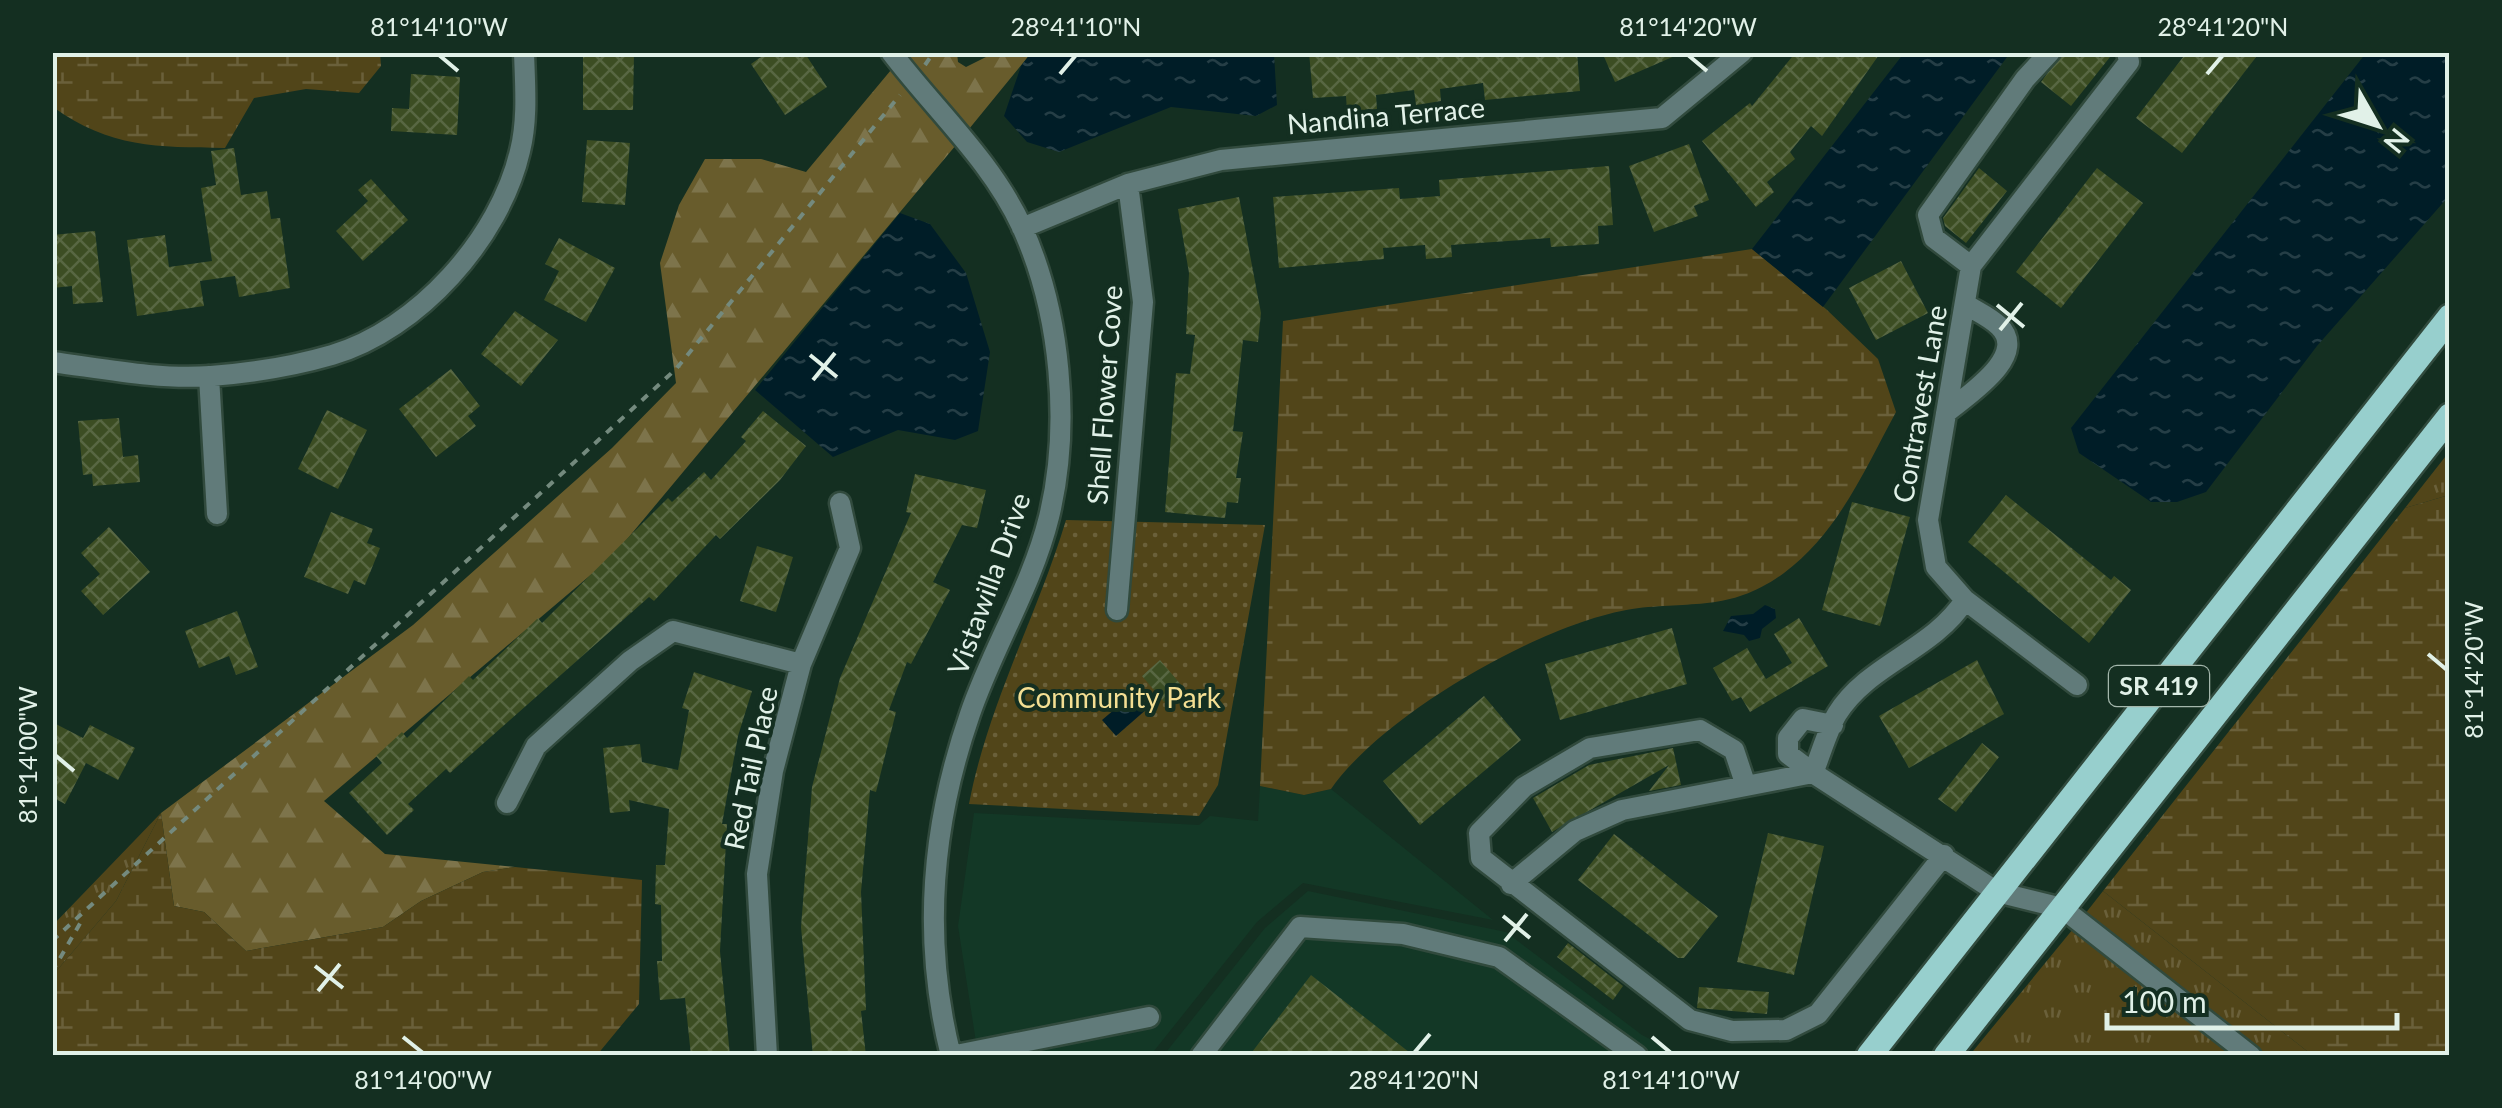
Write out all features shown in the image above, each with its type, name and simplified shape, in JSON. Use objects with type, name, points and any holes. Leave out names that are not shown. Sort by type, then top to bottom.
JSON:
[{"type":"main road","name":"SR 419","points":[[1869,1056],[2450,317]]},
{"type":"main road","name":"SR 419","points":[[1946,1056],[2450,416]]},
{"type":"street","points":[[52,362],[150,375],[209,376],[335,354],[436,293],[473,255],[520,152],[526,98],[524,52]]},
{"type":"street","name":"Vistawilla Drive","points":[[890,52],[979,156],[1022,228],[1048,310],[1058,374],[1058,452],[1049,518],[970,712],[950,786],[934,874],[931,932],[935,995],[950,1056]]},
{"type":"street","name":"Nandina Terrace","points":[[1022,228],[1128,184],[1221,160],[1662,118],[1742,52]]},
{"type":"street","points":[[1971,266],[1934,238],[1928,215],[2025,79],[2050,52]]},
{"type":"street","name":"Contravest Lane","points":[[2077,685],[1965,600],[1936,567],[1928,520],[1971,266],[2129,62],[2126,52]]},
{"type":"street","name":"Shell Flower Cove","points":[[1117,610],[1143,302],[1128,184]]},
{"type":"street","points":[[1946,413],[1990,375],[2007,352],[2008,343],[1998,326],[1965,304]]},
{"type":"street","points":[[209,376],[217,514]]},
{"type":"street","name":"Red Tail Place","points":[[767,1056],[757,874],[773,770],[802,664],[850,548],[840,503]]},
{"type":"street","points":[[1813,772],[1837,714],[1871,678],[1952,621],[1965,600]]},
{"type":"street","points":[[507,804],[536,746],[630,661],[673,631],[802,664]]},
{"type":"street","points":[[1833,725],[1804,720],[1788,738],[1788,754],[1997,892],[2062,908],[2251,1056]]},
{"type":"street","points":[[1746,786],[1734,750],[1700,730],[1590,748],[1524,786],[1479,833],[1481,858],[1690,1020],[1732,1031],[1786,1030],[1818,1014],[1944,855]]},
{"type":"street","points":[[1511,884],[1575,830],[1622,810],[1813,772]]},
{"type":"street","points":[[1201,1056],[1300,927],[1403,934],[1499,957],[1637,1056]]},
{"type":"street","points":[[950,1056],[1149,1017]]},
{"type":"path","points":[[921,69],[934,52]]},
{"type":"path","points":[[52,941],[84,916],[676,369],[906,87]]},
{"type":"path","points":[[52,972],[84,916]]},
{"type":"shaded area","points":[[1260,786],[1304,795],[1331,789],[1493,920],[1303,883],[1257,922],[1150,1056],[978,1055],[958,926],[974,813],[1199,825],[1210,816],[1258,821]]},
{"type":"shaded area","points":[[1308,891],[1506,932],[1642,1035],[1681,1055],[1163,1056],[1265,928]]},
{"type":"green space","points":[[53,52],[380,52],[381,66],[359,93],[306,89],[254,98],[225,148],[177,147],[115,138],[94,131],[53,107]]},
{"type":"green space","points":[[957,53],[958,62],[966,67],[994,53],[1031,53],[969,129],[904,54]]},
{"type":"green space","points":[[891,70],[956,145],[613,556],[324,801],[385,854],[515,867],[483,872],[421,901],[383,927],[246,951],[204,912],[174,906],[161,813],[413,625],[612,448],[676,383],[660,263],[679,205],[705,159],[761,159],[806,172]]},
{"type":"green space","points":[[1752,249],[1826,309],[1878,359],[1896,412],[1849,499],[1820,539],[1784,573],[1746,594],[1711,603],[1632,609],[1595,618],[1511,652],[1467,676],[1387,731],[1331,789],[1304,795],[1260,786],[1283,321]]},
{"type":"green space","points":[[2449,452],[2449,495],[2405,508]]},
{"type":"green space","points":[[2449,495],[2449,1055],[2312,1055],[2103,891],[2405,508]]},
{"type":"green space","name":"Community Park","points":[[1066,520],[1265,525],[1218,785],[1199,816],[969,804],[988,731]]},
{"type":"green space","points":[[161,813],[116,901],[53,975],[53,925]]},
{"type":"green space","points":[[161,813],[174,906],[204,912],[246,951],[383,927],[421,901],[483,872],[515,867],[642,880],[639,1004],[597,1055],[53,1055],[53,975],[116,901]]},
{"type":"green space","points":[[2103,891],[2312,1055],[2267,1055],[2085,914]]},
{"type":"green space","points":[[2073,929],[2235,1056],[1969,1056]]},
{"type":"water","points":[[1031,53],[1274,53],[1277,105],[1256,116],[1171,107],[1059,152],[1027,142],[1004,116],[1021,66]]},
{"type":"water","points":[[1904,53],[2010,53],[1823,307],[1752,249]]},
{"type":"water","points":[[2366,53],[2449,53],[2449,196],[2317,346],[2206,492],[2177,502],[2151,502],[2079,453],[2071,428]]},
{"type":"water","points":[[900,213],[930,224],[966,273],[990,352],[978,431],[955,440],[898,430],[833,457],[755,390]]},
{"type":"water","points":[[1765,605],[1775,609],[1776,618],[1762,629],[1760,638],[1749,641],[1744,635],[1723,631],[1731,616],[1753,614]]},
{"type":"water","points":[[1135,692],[1148,708],[1116,736],[1102,720]]},
{"type":"building","points":[[583,52],[634,52],[633,110],[583,110]]},
{"type":"building","points":[[768,52],[804,52],[827,87],[785,115],[751,64]]},
{"type":"building","points":[[1309,52],[1577,52],[1580,91],[1485,100],[1483,83],[1440,89],[1441,101],[1416,105],[1414,90],[1376,95],[1377,109],[1347,111],[1346,96],[1313,98]]},
{"type":"building","points":[[1602,52],[1684,52],[1615,82]]},
{"type":"building","points":[[1796,52],[1881,52],[1822,136],[1811,126],[1790,152],[1795,159],[1767,182],[1774,192],[1756,207],[1702,141],[1750,103],[1752,106]]},
{"type":"building","points":[[2063,52],[2114,52],[2071,106],[2041,82]]},
{"type":"building","points":[[2187,52],[2260,52],[2182,153],[2136,118]]},
{"type":"building","points":[[411,74],[460,77],[457,135],[391,131],[392,108],[409,109]]},
{"type":"building","points":[[587,140],[630,143],[625,205],[582,202]]},
{"type":"building","points":[[1689,144],[1709,200],[1694,206],[1698,216],[1654,232],[1629,166]]},
{"type":"building","points":[[234,148],[241,195],[267,191],[271,219],[280,218],[290,288],[239,297],[235,276],[200,281],[204,306],[137,316],[127,240],[165,235],[169,267],[212,261],[201,188],[216,185],[211,151]]},
{"type":"building","points":[[1609,166],[1613,225],[1598,226],[1599,244],[1551,247],[1550,238],[1451,245],[1452,257],[1426,259],[1425,245],[1383,248],[1384,259],[1279,268],[1273,197],[1399,188],[1400,199],[1440,196],[1439,180]]},
{"type":"building","points":[[1979,168],[2007,191],[1966,243],[1945,226],[1943,218]]},
{"type":"building","points":[[2097,168],[2143,203],[2061,308],[2016,272]]},
{"type":"building","points":[[371,179],[408,220],[363,261],[336,231],[368,201],[358,190]]},
{"type":"building","points":[[1239,197],[1261,313],[1258,342],[1243,340],[1233,431],[1243,432],[1236,478],[1241,478],[1238,503],[1227,502],[1225,518],[1165,512],[1176,373],[1190,374],[1195,335],[1186,334],[1189,273],[1178,209]]},
{"type":"building","points":[[95,231],[103,302],[73,304],[72,286],[52,288],[52,235]]},
{"type":"building","points":[[559,238],[615,268],[586,322],[544,300],[559,271],[545,264]]},
{"type":"building","points":[[1901,261],[1928,313],[1876,340],[1849,288]]},
{"type":"building","points":[[515,311],[558,340],[521,386],[481,354]]},
{"type":"building","points":[[451,369],[480,406],[468,416],[476,426],[436,457],[399,409]]},
{"type":"building","points":[[327,410],[367,430],[338,489],[298,469]]},
{"type":"building","points":[[763,411],[806,446],[780,480],[720,539],[716,535],[654,601],[649,597],[450,773],[446,769],[408,804],[414,810],[387,835],[349,793],[382,763],[376,756],[402,732],[407,738],[469,676],[473,680],[538,618],[542,623],[668,498],[672,502],[704,472],[711,480],[746,441],[741,437]]},
{"type":"building","points":[[119,418],[123,457],[138,455],[140,482],[93,486],[92,474],[83,475],[78,421]]},
{"type":"building","points":[[915,474],[986,490],[977,528],[962,525],[933,582],[950,590],[911,664],[907,662],[889,710],[896,712],[876,792],[870,790],[861,892],[866,1010],[861,1011],[866,1056],[813,1056],[801,927],[812,787],[840,678],[911,513],[906,512]]},
{"type":"building","points":[[2006,495],[2111,580],[2114,576],[2131,590],[2089,643],[1968,542]]},
{"type":"building","points":[[1852,502],[1910,517],[1880,626],[1822,610]]},
{"type":"building","points":[[331,512],[373,529],[367,543],[380,548],[365,585],[354,580],[348,594],[304,577]]},
{"type":"building","points":[[109,527],[150,572],[103,615],[81,591],[100,574],[81,553]]},
{"type":"building","points":[[757,546],[793,557],[776,612],[740,601]]},
{"type":"building","points":[[237,611],[258,667],[236,675],[229,656],[199,668],[185,631]]},
{"type":"building","points":[[1799,618],[1828,666],[1750,712],[1741,697],[1732,701],[1713,668],[1747,648],[1766,679],[1792,663],[1774,634]]},
{"type":"building","points":[[1672,628],[1687,684],[1560,720],[1545,664]]},
{"type":"building","points":[[1160,660],[1182,686],[1164,702],[1142,676]]},
{"type":"building","points":[[1977,660],[2004,714],[1909,768],[1879,716]]},
{"type":"building","points":[[694,672],[752,691],[738,736],[722,824],[727,824],[720,951],[730,1056],[691,1056],[685,998],[660,1000],[657,961],[662,961],[661,905],[655,904],[656,865],[665,865],[669,809],[629,800],[630,811],[610,813],[603,748],[640,744],[642,762],[678,770],[689,710],[682,708]]},
{"type":"building","points":[[1484,696],[1521,740],[1420,825],[1383,781]]},
{"type":"building","points":[[52,722],[83,738],[90,725],[135,748],[118,780],[86,763],[65,804],[52,797]]},
{"type":"building","points":[[1982,743],[1999,757],[1956,812],[1938,799]]},
{"type":"building","points":[[1673,748],[1681,785],[1649,791],[1669,765],[1552,832],[1533,798],[1589,765]]},
{"type":"building","points":[[1768,833],[1824,846],[1794,975],[1737,962]]},
{"type":"building","points":[[1614,834],[1718,916],[1684,958],[1678,958],[1578,880]]},
{"type":"building","points":[[1568,943],[1623,986],[1613,1000],[1557,957]]},
{"type":"building","points":[[1311,975],[1414,1056],[1249,1056]]},
{"type":"building","points":[[1699,987],[1769,992],[1767,1014],[1697,1008]]}]
